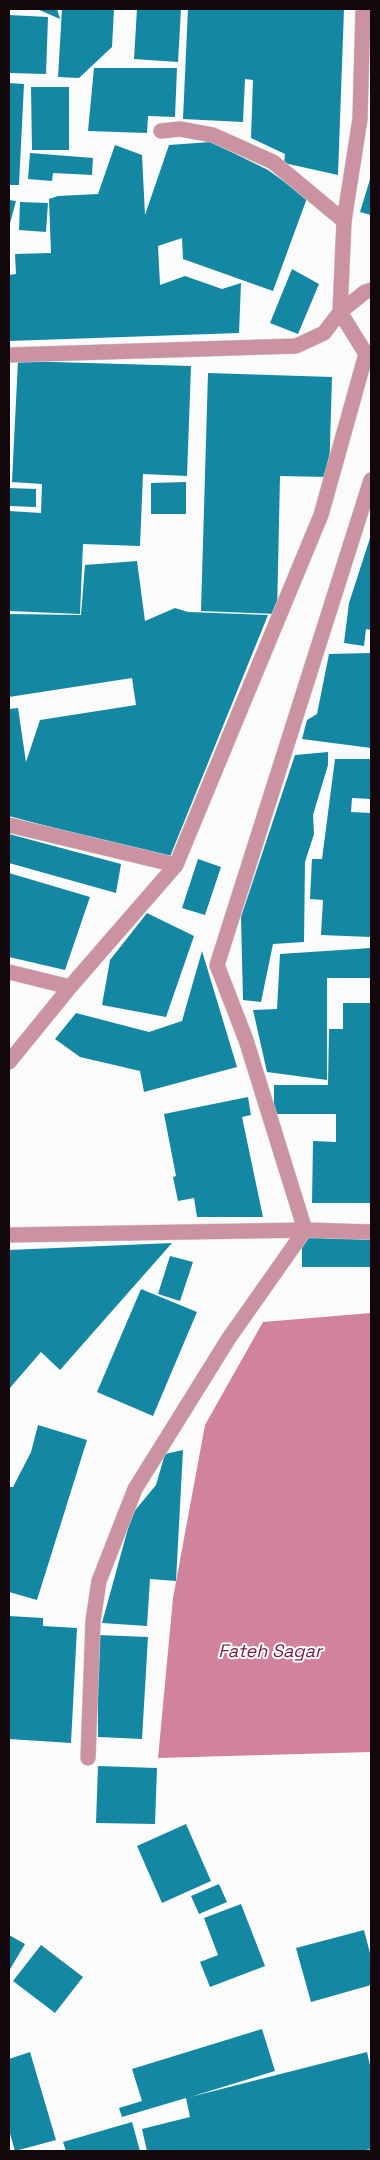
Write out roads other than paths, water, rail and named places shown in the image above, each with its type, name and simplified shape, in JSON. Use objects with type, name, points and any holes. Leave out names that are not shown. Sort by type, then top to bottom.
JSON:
[{"type":"street","points":[[9,1062],[70,987],[176,865],[321,515],[368,355],[340,312],[344,221],[366,119],[363,9]]},
{"type":"street","points":[[160,131],[180,129],[213,136],[273,162],[344,221]]},
{"type":"street","points":[[9,355],[296,346],[324,332],[340,312],[365,292],[371,290]]},
{"type":"street","points":[[305,1230],[246,1040],[217,965],[371,480]]},
{"type":"street","points":[[9,824],[176,865]]},
{"type":"street","points":[[9,972],[70,987]]},
{"type":"street","points":[[88,1758],[93,1621],[99,1581],[135,1489],[229,1338],[305,1230]]},
{"type":"street","points":[[9,1235],[305,1230],[371,1232]]},
{"type":"water","name":"Fateh Sagar","points":[[371,1313],[371,1752],[158,1758],[173,1598],[205,1425],[263,1322]]}]
